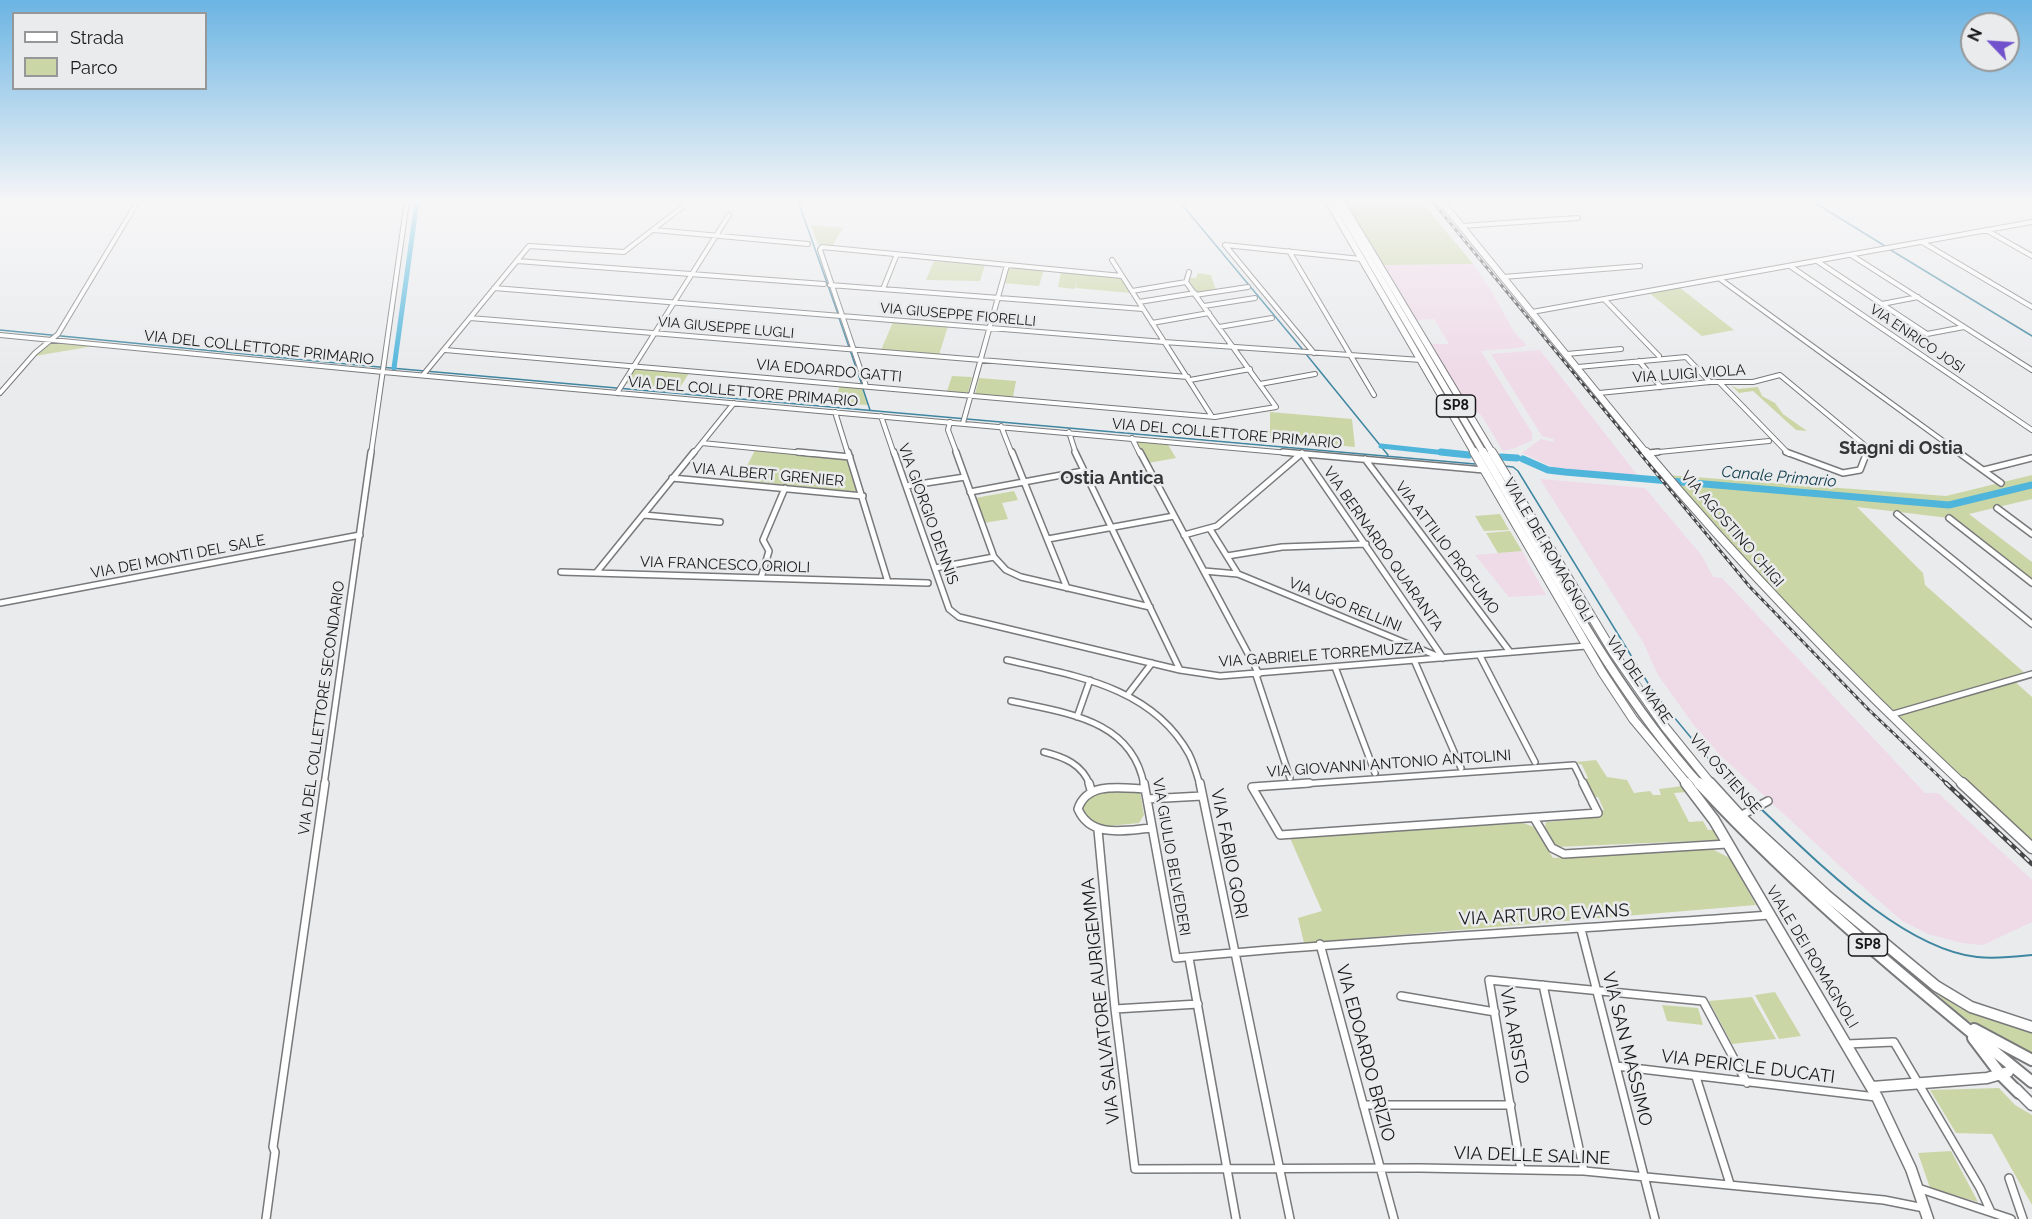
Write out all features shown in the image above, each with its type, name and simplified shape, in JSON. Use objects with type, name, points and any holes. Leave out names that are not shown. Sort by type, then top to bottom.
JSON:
[{"type":"main road","name":"VIA DEL MARE","points":[[1368,258],[1575,611],[1642,714],[1701,785],[1757,844],[1858,937],[1960,1022]]},
{"type":"main road","name":"VIA OSTIENSE","points":[[1375,258],[1623,667],[1665,727],[1740,816],[1826,895],[1936,986],[1971,1007],[2032,1027]]},
{"type":"main road","name":"VIA AGOSTINO CHIGI","points":[[1487,258],[1648,453],[1776,601],[1890,715],[2032,848]]},
{"type":"main road","name":"VIALE DEI ROMAGNOLI","points":[[1361,259],[1586,646],[1633,718],[1697,796],[1847,1044],[1875,1092],[1897,1137],[1927,1214]]},
{"type":"main road","points":[[1960,1022],[2032,1061]]},
{"type":"main road","points":[[1960,1022],[1989,1055],[2007,1071],[2032,1082]]},
{"type":"main road","points":[[1875,1092],[1919,1082],[1987,1078],[2007,1071],[2023,1061],[2032,1061]]},
{"type":"main road","points":[[2007,1071],[2019,1093]]},
{"type":"main road","points":[[1987,1078],[2019,1093],[2032,1105]]},
{"type":"street","points":[[0,393],[35,353],[58,334],[104,258]]},
{"type":"street","name":"VIA DEL COLLETTORE SECONDARIO","points":[[266,1219],[275,1152],[273,1147],[399,258]]},
{"type":"street","points":[[423,375],[520,258]]},
{"type":"street","points":[[617,393],[702,258]]},
{"type":"street","points":[[824,258],[830,285],[866,386]]},
{"type":"street","points":[[883,289],[895,258]]},
{"type":"street","points":[[933,258],[1122,276]]},
{"type":"street","points":[[1235,258],[1312,353]]},
{"type":"street","points":[[1293,258],[1374,394]]},
{"type":"street","points":[[1350,258],[1361,259]]},
{"type":"street","points":[[1533,312],[1835,258]]},
{"type":"street","points":[[1856,258],[2032,370]]},
{"type":"street","points":[[1949,258],[2032,307]]},
{"type":"street","points":[[1112,260],[1211,416]]},
{"type":"street","points":[[517,261],[824,284]]},
{"type":"street","points":[[1817,261],[1927,334],[1965,327]]},
{"type":"street","points":[[963,423],[1007,266]]},
{"type":"street","points":[[1503,277],[1640,266]]},
{"type":"street","name":"VIA ENRICO JOSI","points":[[1790,266],[2032,430]]},
{"type":"street","points":[[1186,282],[1189,272]]},
{"type":"street","points":[[1720,279],[2001,483]]},
{"type":"street","points":[[1132,291],[1186,282]]},
{"type":"street","points":[[1186,282],[1260,384],[1315,374]]},
{"type":"street","points":[[830,285],[1143,309]]},
{"type":"street","points":[[1139,302],[1248,287]]},
{"type":"street","name":"VIA GIUSEPPE FIORELLI","points":[[494,288],[1164,342],[1421,360]]},
{"type":"street","points":[[1882,304],[1918,297]]},
{"type":"street","points":[[1204,306],[1255,298]]},
{"type":"street","points":[[1605,300],[1659,356]]},
{"type":"street","points":[[1152,323],[1209,313]]},
{"type":"street","name":"VIA GIUSEPPE LUGLI","points":[[470,318],[980,360]]},
{"type":"street","points":[[1219,327],[1272,318]]},
{"type":"street","name":"VIA DEL COLLETTORE PRIMARIO","points":[[0,334],[383,372],[1484,470]]},
{"type":"street","points":[[1567,354],[1622,349]]},
{"type":"street","name":"VIA EDOARDO GATTI","points":[[445,350],[1211,416],[1276,406],[1260,384]]},
{"type":"street","points":[[1578,367],[1686,357],[1710,382]]},
{"type":"street","points":[[980,360],[1189,378],[1250,369]]},
{"type":"street","points":[[1639,361],[1661,387]]},
{"type":"street","points":[[1720,382],[1787,453],[1843,473],[1860,470],[1868,448],[1780,375]]},
{"type":"street","name":"VIA LUIGI VIOLA","points":[[1599,393],[1710,382],[1753,382],[1780,375]]},
{"type":"street","points":[[596,573],[734,403]]},
{"type":"street","points":[[835,412],[863,495],[888,582]]},
{"type":"street","name":"VIA GIORGIO DENNIS","points":[[881,416],[950,611],[957,617]]},
{"type":"street","points":[[950,422],[948,430],[970,492],[994,556],[1003,568],[1014,574],[1150,607]]},
{"type":"street","points":[[1001,426],[1067,588]]},
{"type":"street","points":[[1069,432],[1083,471],[1180,670]]},
{"type":"street","points":[[1132,438],[1258,674],[1290,778]]},
{"type":"street","points":[[1648,453],[1769,441]]},
{"type":"street","points":[[702,443],[850,457]]},
{"type":"street","points":[[1184,535],[1217,526],[1302,453]]},
{"type":"street","name":"VIA BERNARDO QUARANTA","points":[[1302,453],[1443,658]]},
{"type":"street","points":[[1984,470],[2032,458]]},
{"type":"street","name":"VIA ATTILIO PROFUMO","points":[[1365,459],[1510,652]]},
{"type":"street","points":[[970,492],[1083,471]]},
{"type":"street","points":[[906,486],[965,477]]},
{"type":"street","name":"VIA ALBERT GRENIER","points":[[672,478],[863,495]]},
{"type":"street","points":[[761,578],[770,551],[763,541],[785,488]]},
{"type":"street","points":[[1997,508],[2032,534]]},
{"type":"street","points":[[1897,514],[2032,624]]},
{"type":"street","points":[[644,515],[720,522]]},
{"type":"street","points":[[1048,539],[1174,516]]},
{"type":"street","points":[[1949,518],[2032,583]]},
{"type":"street","points":[[1210,529],[1238,574]]},
{"type":"street","name":"VIA DEI MONTI DEL SALE","points":[[0,603],[360,535]]},
{"type":"street","points":[[1227,556],[1282,547],[1366,544]]},
{"type":"street","points":[[935,568],[994,556]]},
{"type":"street","name":"VIA UGO RELLINI","points":[[1204,571],[1238,574],[1443,658]]},
{"type":"street","name":"VIA FRANCESCO ORIOLI","points":[[561,572],[928,583]]},
{"type":"street","name":"VIA GABRIELE TORREMUZZA","points":[[957,617],[1180,670],[1216,676],[1586,646]]},
{"type":"street","points":[[1480,656],[1535,762]]},
{"type":"street","name":"VIA FABIO GORI","points":[[1007,660],[1090,680],[1129,693],[1143,702],[1173,729],[1189,754],[1202,796],[1290,1219]]},
{"type":"street","points":[[1414,660],[1461,768]]},
{"type":"street","points":[[1129,693],[1152,663]]},
{"type":"street","points":[[1335,667],[1375,773]]},
{"type":"street","points":[[1890,715],[2032,674]]},
{"type":"street","points":[[1077,717],[1090,680]]},
{"type":"street","name":"VIA GIULIO BELVEDERI","points":[[1011,701],[1077,717],[1104,728],[1122,741],[1141,767],[1176,958],[1189,958]]},
{"type":"street","points":[[1044,752],[1074,762],[1084,773],[1091,790]]},
{"type":"street","name":"VIA GIOVANNI ANTONIO ANTOLINI","points":[[1574,765],[1598,813],[1534,818],[1280,835],[1252,787],[1574,765]]},
{"type":"street","points":[[1145,789],[1091,790],[1081,798],[1078,809],[1084,822],[1098,830],[1152,828]]},
{"type":"street","points":[[1147,799],[1202,796]]},
{"type":"street","points":[[1740,816],[1765,802]]},
{"type":"street","points":[[1534,818],[1552,848],[1563,854],[1727,844]]},
{"type":"street","name":"VIA SALVATORE AURIGEMMA","points":[[1098,830],[1115,1009],[1135,1169]]},
{"type":"street","name":"VIA ARTURO EVANS","points":[[1320,944],[1581,929],[1769,915]]},
{"type":"street","name":"VIA SAN MASSIMO","points":[[1581,929],[1644,1175]]},
{"type":"street","points":[[1236,1219],[1189,958],[1320,944]]},
{"type":"street","name":"VIA EDOARDO BRIZIO","points":[[1320,944],[1394,1219]]},
{"type":"street","name":"VIA ARISTO","points":[[1521,1170],[1489,980],[1703,1001],[1747,1083]]},
{"type":"street","points":[[1543,985],[1584,1171]]},
{"type":"street","points":[[1401,996],[1495,1012]]},
{"type":"street","points":[[1115,1009],[1198,1004]]},
{"type":"street","points":[[1847,1044],[1894,1042],[1980,1188],[1991,1212]]},
{"type":"street","name":"VIA PERICLE DUCATI","points":[[1616,1066],[1747,1083],[1875,1092]]},
{"type":"street","points":[[1696,1077],[1730,1184]]},
{"type":"street","points":[[1364,1105],[1511,1105]]},
{"type":"street","name":"VIA DELLE SALINE","points":[[1135,1169],[1584,1171],[1884,1200],[1927,1214]]},
{"type":"street","points":[[1644,1175],[1656,1219]]},
{"type":"street","points":[[2009,1178],[2023,1219]]},
{"type":"street","points":[[1918,1188],[2011,1219]]},
{"type":"shaded area","points":[[1473,264],[1491,290],[1514,332],[1527,345],[1520,348],[1481,351],[1532,433],[1532,440],[1503,451],[1482,416],[1465,402],[1430,344],[1449,344],[1434,319],[1416,320],[1384,265]]},
{"type":"shaded area","points":[[1540,350],[1638,476],[1557,469],[1522,453],[1541,439],[1553,442],[1554,439],[1542,436],[1491,354]]},
{"type":"shaded area","points":[[1540,479],[1645,488],[1702,556],[1713,577],[1722,578],[1925,793],[1938,793],[2032,880],[2032,922],[1983,945],[1962,943],[1928,934],[1901,920],[1852,877],[1720,755],[1693,724],[1658,675],[1643,642]]},
{"type":"shaded area","points":[[1522,551],[1546,595],[1509,597],[1475,555]]},
{"type":"green space","points":[[1380,258],[1468,258],[1473,264],[1384,265]]},
{"type":"green space","points":[[934,261],[985,265],[980,281],[926,280]]},
{"type":"green space","points":[[1009,267],[1044,269],[1039,286],[1003,283]]},
{"type":"green space","points":[[1061,272],[1121,278],[1130,293],[1076,288],[1077,280],[1075,289],[1058,287]]},
{"type":"green space","points":[[1198,273],[1211,275],[1216,290],[1197,293],[1189,281],[1190,278],[1196,278]]},
{"type":"green space","points":[[1679,287],[1734,330],[1702,336],[1648,292]]},
{"type":"green space","points":[[893,322],[948,326],[939,355],[881,350]]},
{"type":"green space","points":[[52,341],[100,345],[35,356]]},
{"type":"green space","points":[[635,368],[689,373],[679,389],[624,383]]},
{"type":"green space","points":[[952,376],[972,377],[968,393],[947,391]]},
{"type":"green space","points":[[979,378],[1016,381],[1013,397],[975,394]]},
{"type":"green space","points":[[1731,385],[1738,389],[1758,387],[1762,396],[1775,403],[1783,414],[1807,431],[1796,430],[1753,391],[1739,393]]},
{"type":"green space","points":[[840,386],[862,388],[868,405],[833,403]]},
{"type":"green space","points":[[1270,412],[1352,419],[1355,447],[1270,439]]},
{"type":"green space","points":[[1140,440],[1167,443],[1176,458],[1148,463],[1137,443]]},
{"type":"green space","points":[[755,450],[846,459],[857,492],[740,480]]},
{"type":"green space","points":[[1667,475],[1946,496],[2032,475],[2032,499],[1969,514],[2032,562],[2032,583],[1949,518],[1857,507],[1923,573],[1925,585],[2027,675],[2013,680],[2032,697],[2032,848],[1836,662]]},
{"type":"green space","points":[[1014,491],[1018,500],[1002,503],[1008,519],[984,523],[975,498]]},
{"type":"green space","points":[[1500,514],[1509,530],[1484,531],[1475,516]]},
{"type":"green space","points":[[1510,531],[1522,551],[1498,553],[1486,533]]},
{"type":"green space","points":[[1596,760],[1607,777],[1627,780],[1634,793],[1650,791],[1653,795],[1661,795],[1659,789],[1683,786],[1687,792],[1674,793],[1689,822],[1703,821],[1708,830],[1713,830],[1718,840],[1556,847],[1545,827],[1546,822],[1601,817],[1600,811],[1604,810],[1598,797],[1593,797],[1583,779],[1588,778],[1582,765],[1576,762]]},
{"type":"green space","points":[[1140,791],[1144,815],[1139,823],[1098,827],[1086,823],[1081,805],[1096,792]]},
{"type":"green space","points":[[1523,823],[1534,827],[1553,858],[1710,848],[1730,858],[1756,905],[1304,943],[1298,918],[1322,911],[1290,838]]},
{"type":"green space","points":[[1929,987],[1961,1009],[2032,1032],[2032,1054],[1984,1032]]},
{"type":"green space","points":[[1775,992],[1801,1036],[1779,1039],[1755,995]]},
{"type":"green space","points":[[1752,997],[1776,1039],[1732,1044],[1709,1001]]},
{"type":"green space","points":[[1662,1005],[1698,1008],[1703,1025],[1667,1021]]},
{"type":"green space","points":[[1999,1088],[2015,1105],[2032,1115],[2032,1205],[1992,1134],[1956,1133],[1930,1090]]},
{"type":"green space","points":[[1951,1151],[1978,1202],[1930,1188],[1918,1153]]},
{"type":"waterway","points":[[394,368],[409,258]]},
{"type":"waterway","points":[[818,258],[838,314]]},
{"type":"waterway","points":[[1226,258],[1303,350]]},
{"type":"waterway","points":[[1904,258],[2032,336]]},
{"type":"waterway","points":[[839,318],[862,385]]},
{"type":"waterway","points":[[0,330],[357,365],[1475,464]]},
{"type":"waterway","points":[[1306,354],[1388,455]]},
{"type":"waterway","points":[[863,389],[870,410]]},
{"type":"waterway","name":"Canale Primario","points":[[1381,446],[1455,454]]},
{"type":"waterway","name":"Canale Primario","points":[[1441,452],[1469,455]]},
{"type":"waterway","name":"Canale Primario","points":[[1501,457],[1517,458]]},
{"type":"waterway","name":"Canale Primario","points":[[1523,459],[1548,470],[1565,472],[1949,505],[2032,485]]},
{"type":"waterway","points":[[1504,466],[1513,467],[1518,471],[1654,693],[1717,769],[1734,785]]},
{"type":"waterway","points":[[1732,783],[1756,805]]},
{"type":"waterway","points":[[1760,808],[1806,852],[1860,898],[1918,937],[1948,950],[1977,957],[2032,955]]},
{"type":"railway","points":[[1479,258],[1750,587],[1868,709],[1948,785]]},
{"type":"railway","points":[[1946,783],[2032,864]]},
{"type":"district","name":"Stagni di Ostia","points":[[1901,449]]},
{"type":"district","name":"Ostia Antica","points":[[1112,479]]}]
